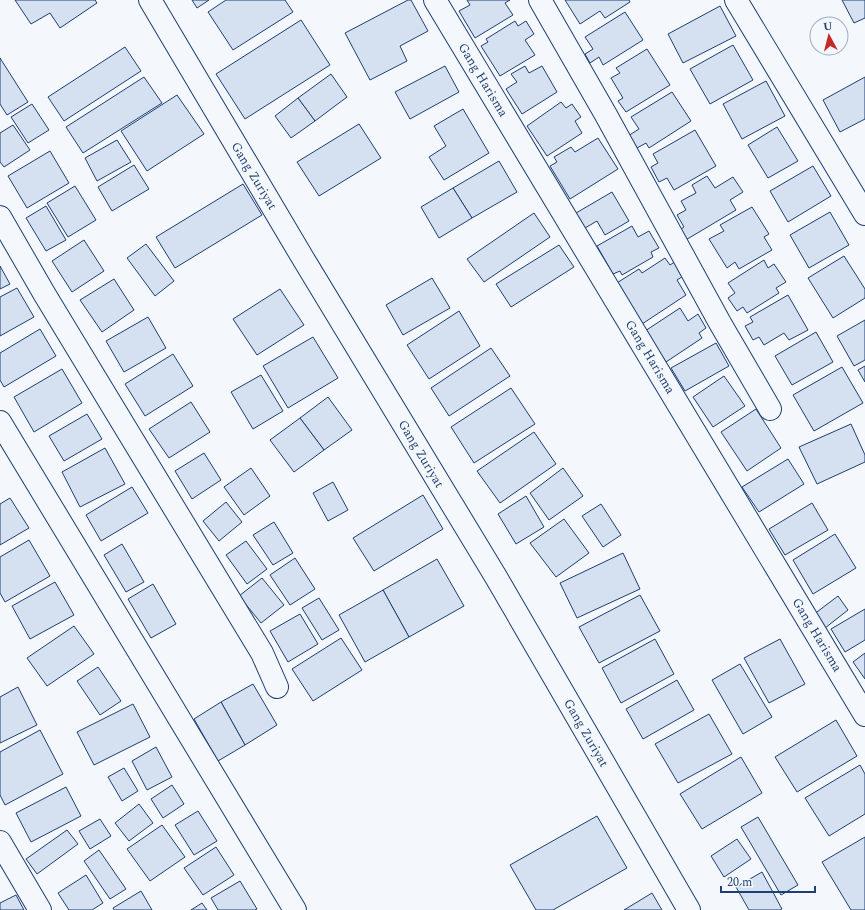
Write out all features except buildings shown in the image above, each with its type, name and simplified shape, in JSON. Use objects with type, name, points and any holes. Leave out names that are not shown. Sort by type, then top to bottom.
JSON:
[{"type":"street","name":"Gang Zuriyat","points":[[150,0],[304,260],[496,577],[689,910]]},
{"type":"street","name":"Gang Harisma","points":[[435,0],[865,715]]},
{"type":"street","points":[[540,0],[770,409]]},
{"type":"street","points":[[736,0],[865,214]]},
{"type":"street","points":[[0,217],[45,295],[262,653],[277,687]]},
{"type":"street","points":[[0,422],[295,910]]},
{"type":"street","points":[[0,842],[40,910]]}]
